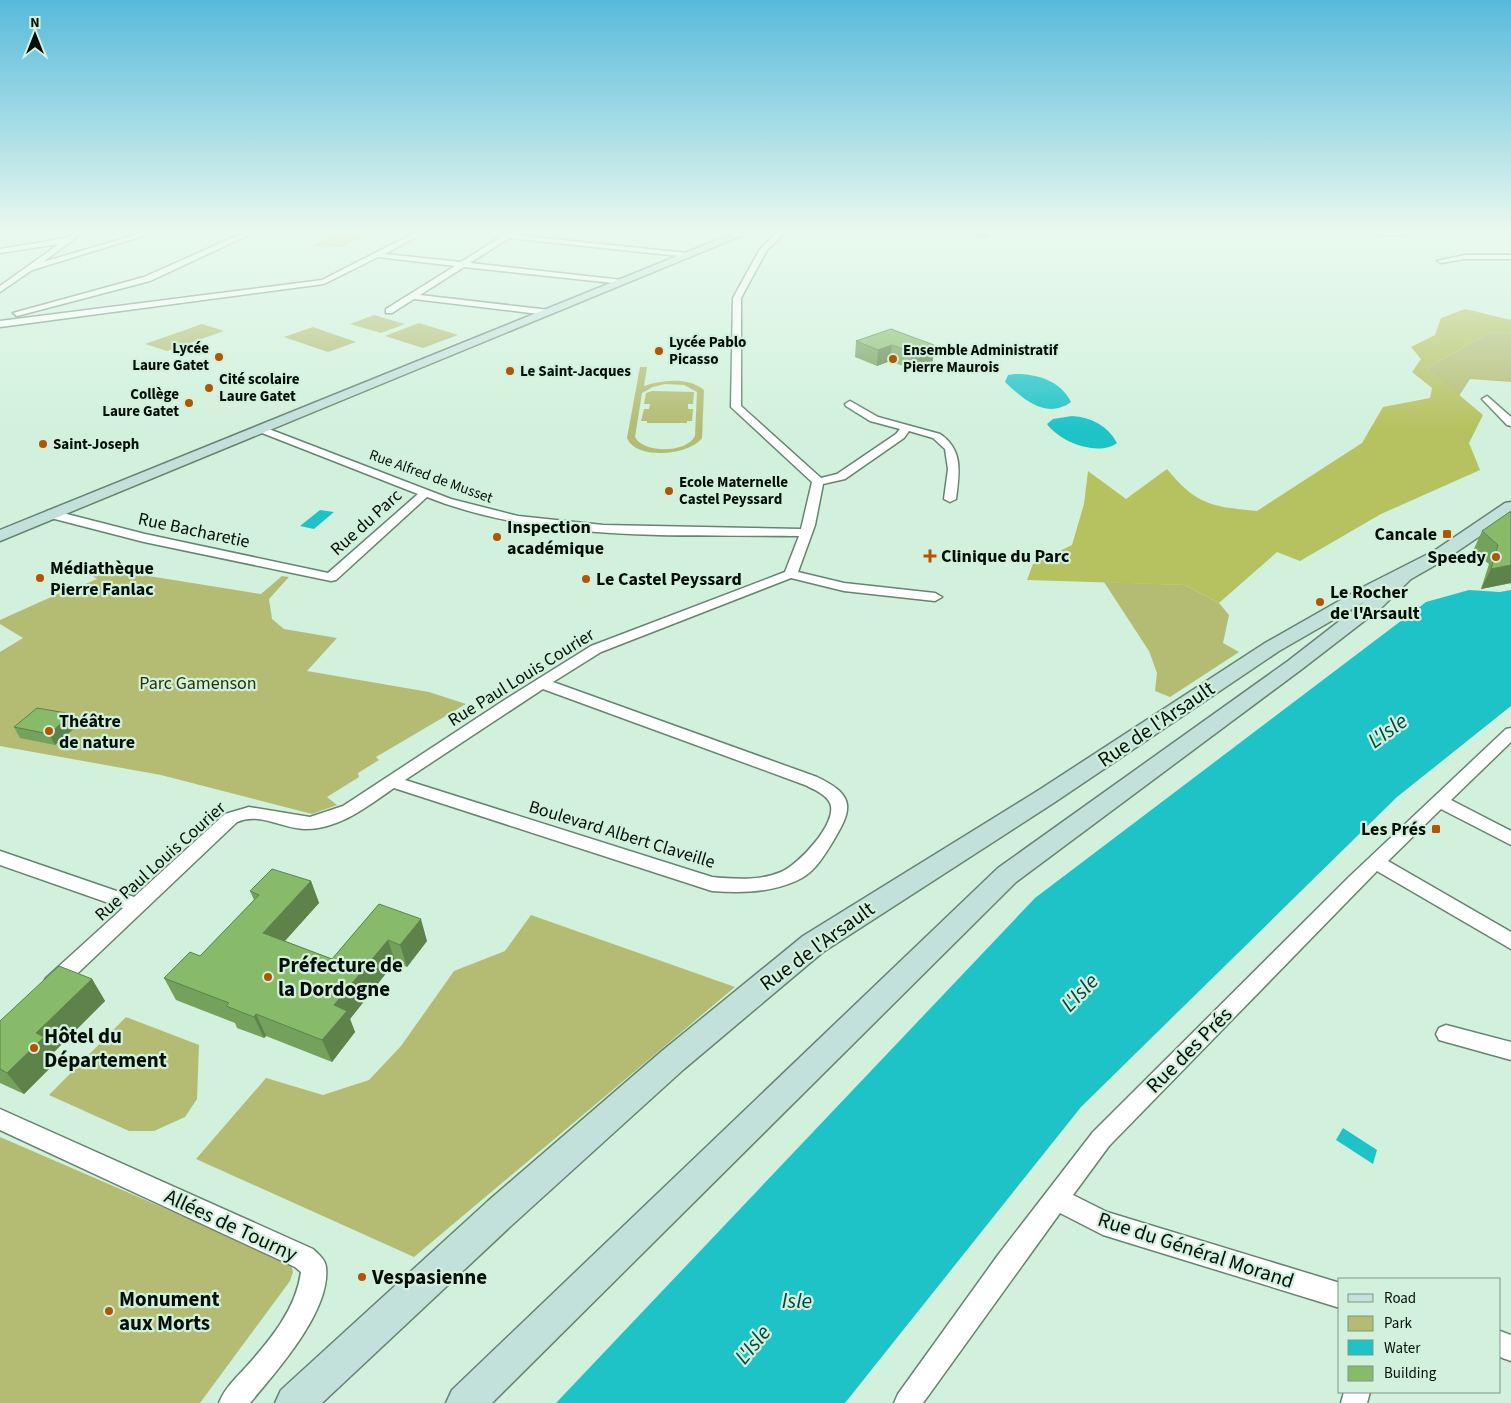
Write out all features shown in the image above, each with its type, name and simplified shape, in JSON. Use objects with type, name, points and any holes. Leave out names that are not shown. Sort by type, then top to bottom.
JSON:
[{"type":"main road","points":[[0,536],[581,298]]},
{"type":"main road","points":[[465,1403],[1007,875],[1298,644],[1374,604],[1405,575],[1440,555],[1511,507]]},
{"type":"main road","name":"Rue de l'Arsault","points":[[294,1403],[507,1206],[673,1060],[813,944],[1055,791],[1298,644],[1374,589],[1405,575]]},
{"type":"street","points":[[0,318],[72,298]]},
{"type":"street","points":[[0,324],[197,298]]},
{"type":"street","points":[[389,311],[408,298]]},
{"type":"street","points":[[433,298],[547,312]]},
{"type":"street","points":[[737,298],[736,407],[818,482]]},
{"type":"street","points":[[1487,399],[1511,423]]},
{"type":"street","points":[[850,404],[874,419],[938,436],[949,445],[953,451],[955,464],[950,498]]},
{"type":"street","points":[[818,482],[842,477],[900,436],[907,427]]},
{"type":"street","name":"Rue Alfred de Musset","points":[[261,429],[425,493],[488,513],[545,524],[603,529],[806,532]]},
{"type":"street","points":[[818,482],[806,532],[791,574],[818,582],[857,589],[935,598]]},
{"type":"street","name":"Rue du Parc","points":[[330,577],[425,493]]},
{"type":"street","name":"Rue Bacharetie","points":[[52,514],[144,538],[330,577]]},
{"type":"street","name":"Rue Paul Louis Courier","points":[[43,992],[231,818],[240,814],[256,812],[304,822],[321,821],[349,810],[542,682],[596,649],[791,574]]},
{"type":"street","name":"Boulevard Albert Claveille","points":[[393,780],[404,787],[712,884],[740,886],[772,881],[799,872],[818,852],[839,816],[838,803],[828,789],[811,781],[554,689],[542,682]]},
{"type":"street","name":"Rue des Prés","points":[[907,1403],[1101,1139],[1376,862],[1511,732]]},
{"type":"street","points":[[1439,801],[1511,839]]},
{"type":"street","points":[[0,858],[138,906]]},
{"type":"street","points":[[1376,862],[1511,941]]},
{"type":"street","points":[[1446,1034],[1511,1050]]},
{"type":"street","name":"Allées de Tourny","points":[[0,1119],[304,1258],[314,1267],[314,1281],[308,1300],[296,1322],[232,1403]]},
{"type":"street","name":"Rue du Général Morand","points":[[1056,1198],[1102,1223],[1338,1295]]},
{"type":"green space","points":[[1465,309],[1511,320],[1511,334],[1491,332],[1427,368],[1483,415],[1469,443],[1480,470],[1381,514],[1300,561],[1277,552],[1219,603],[1185,585],[1027,580],[1033,564],[1072,545],[1084,504],[1088,471],[1126,499],[1167,469],[1187,490],[1206,502],[1228,508],[1257,511],[1362,443],[1383,407],[1430,398],[1432,388],[1412,372],[1421,359],[1411,347],[1435,335],[1441,318]]},
{"type":"green space","points":[[374,315],[405,324],[381,333],[350,324]]},
{"type":"green space","points":[[419,323],[458,335],[423,348],[385,336]]},
{"type":"green space","points":[[202,324],[224,331],[167,351],[145,344]]},
{"type":"green space","points":[[313,327],[356,342],[328,352],[284,337]]},
{"type":"green space","points":[[1491,332],[1511,334],[1511,382],[1470,379],[1459,396],[1427,368]]},
{"type":"green space","points":[[640,367],[647,367],[644,386],[659,382],[683,381],[704,390],[702,438],[696,444],[675,452],[652,453],[632,445],[627,438]],"holes":[[[665,384],[684,385],[697,392],[695,436],[684,446],[675,448],[656,449],[640,443],[635,437],[642,393],[653,387]]]},
{"type":"green space","points":[[652,391],[694,392],[693,404],[688,404],[688,409],[693,409],[692,421],[687,421],[687,423],[647,423],[647,421],[641,421],[644,409],[649,409],[650,404],[644,404],[646,393]]},
{"type":"green space","name":"Parc Gamenson","points":[[113,564],[132,568],[128,571],[136,574],[261,594],[282,576],[289,577],[269,599],[272,619],[284,629],[337,638],[307,671],[429,692],[466,704],[376,757],[379,760],[358,773],[359,777],[327,797],[337,805],[312,814],[161,775],[0,746],[0,652],[23,638],[0,624],[0,620],[60,593],[59,591],[68,587],[65,585],[69,584],[76,588],[97,579],[90,574]]},
{"type":"green space","points":[[1104,582],[1185,585],[1219,603],[1229,615],[1223,643],[1239,652],[1170,697],[1155,691],[1157,673],[1149,651]]},
{"type":"green space","points":[[531,915],[735,987],[414,1257],[196,1159],[266,1078],[323,1095],[369,1080],[401,1046],[454,971],[505,951]]},
{"type":"green space","points":[[126,1017],[199,1045],[197,1099],[185,1117],[154,1131],[129,1131],[49,1095]]},
{"type":"green space","points":[[0,1137],[291,1263],[293,1272],[290,1281],[200,1403],[0,1403]]},
{"type":"water","points":[[1008,375],[1031,375],[1054,383],[1061,388],[1071,402],[1053,409],[1044,408],[1027,401],[1005,382]]},
{"type":"water","points":[[1072,416],[1092,420],[1104,427],[1117,443],[1109,447],[1100,448],[1080,446],[1061,437],[1047,424],[1053,419]]},
{"type":"water","points":[[320,510],[334,512],[314,529],[300,526]]},
{"type":"water","name":"Isle","points":[[1469,590],[1500,592],[1511,590],[1511,706],[1397,797],[1081,1107],[845,1403],[556,1403],[1035,898],[1426,602]]},
{"type":"water","points":[[1343,1128],[1377,1150],[1373,1164],[1336,1140]]},
{"type":"building","points":[[891,329],[934,345],[912,353],[892,345],[878,350],[856,341]]},
{"type":"building","points":[[1511,511],[1511,565],[1491,569],[1498,545],[1482,531]]},
{"type":"building","points":[[37,708],[72,714],[49,734],[14,727]]},
{"type":"building","points":[[272,869],[311,881],[263,933],[332,959],[379,904],[421,919],[400,945],[388,940],[334,1005],[347,1011],[322,1040],[256,1014],[254,1017],[226,1006],[229,1003],[164,978],[190,952],[200,956],[259,895],[250,891]]},
{"type":"building","points":[[59,966],[92,979],[36,1033],[44,1037],[7,1073],[0,1069],[0,1021]]},
{"type":"place","name":"Lycée Pablo Picasso","points":[[659,351]]},
{"type":"place","name":"Lycée Laure Gatet","points":[[219,357]]},
{"type":"place","name":"Ensemble Administratif Pierre Maurois","points":[[893,359]]},
{"type":"place","name":"Le Saint-Jacques","points":[[510,371]]},
{"type":"place","name":"Cité scolaire Laure Gatet","points":[[209,388]]},
{"type":"place","name":"Collège Laure Gatet","points":[[189,403]]},
{"type":"place","name":"Saint-Joseph","points":[[43,444]]},
{"type":"place","name":"Ecole Maternelle Castel Peyssard","points":[[669,491]]},
{"type":"place","name":"Cancale","points":[[1447,534]]},
{"type":"place","name":"Inspection académique","points":[[497,537]]},
{"type":"place","name":"Clinique du Parc","points":[[930,556]]},
{"type":"place","name":"Speedy","points":[[1496,557]]},
{"type":"place","name":"Médiathèque Pierre Fanlac","points":[[40,578]]},
{"type":"place","name":"Le Castel Peyssard","points":[[586,579]]},
{"type":"place","name":"Le Rocher de l'Arsault","points":[[1320,602]]},
{"type":"place","name":"Théâtre de nature","points":[[49,731]]},
{"type":"place","name":"Les Prés","points":[[1436,829]]},
{"type":"place","name":"Préfecture de la Dordogne","points":[[268,977]]},
{"type":"place","name":"Hôtel du Département","points":[[34,1048]]},
{"type":"place","name":"Vespasienne","points":[[362,1277]]},
{"type":"place","name":"Monument aux Morts","points":[[109,1311]]},
{"type":"water label","name":"L'Isle","points":[[1387,730]]},
{"type":"water label","name":"L'Isle","points":[[1079,992]]},
{"type":"water label","name":"L'Isle","points":[[752,1344]]}]
